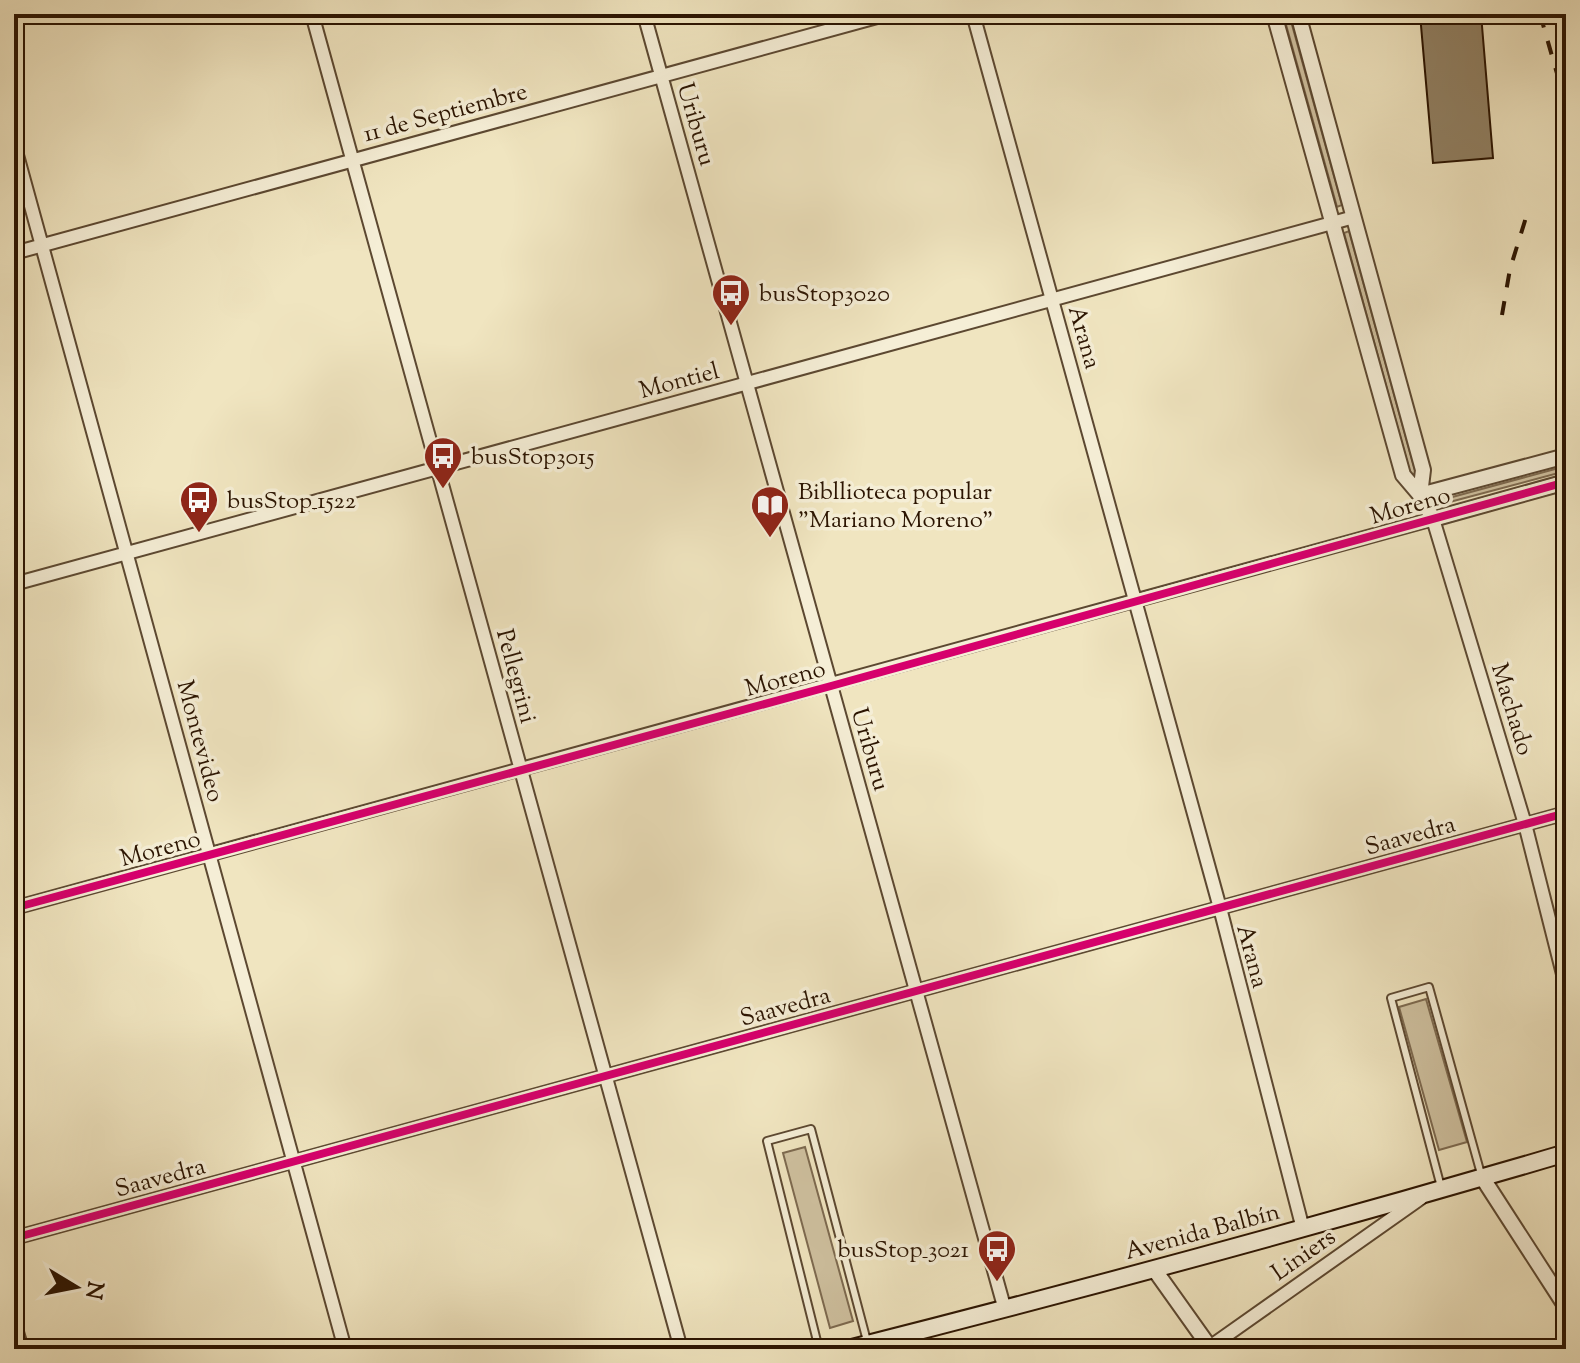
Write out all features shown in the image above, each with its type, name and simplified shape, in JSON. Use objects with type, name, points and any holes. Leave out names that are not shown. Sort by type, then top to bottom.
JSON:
[{"type":"main road","name":"Avenida Balbín","points":[[848,1349],[1005,1310],[1424,1196],[1566,1153]]},
{"type":"street","name":"Pellegrini","points":[[312,14],[681,1349]]},
{"type":"street","name":"Uriburu","points":[[644,14],[1005,1310]]},
{"type":"street","name":"11 de Septiembre","points":[[14,253],[888,14]]},
{"type":"street","name":"Arana","points":[[973,14],[1137,602],[1303,1229]]},
{"type":"street","name":"Machado","points":[[1274,14],[1403,475],[1420,495],[1433,519],[1525,824],[1566,986]]},
{"type":"street","name":"Machado","points":[[1298,14],[1423,470],[1420,495]]},
{"type":"street","name":"Montevideo","points":[[14,144],[345,1349]]},
{"type":"street","name":"Montiel","points":[[14,584],[1354,217]]},
{"type":"street","name":"Moreno","points":[[1420,495],[1566,456]]},
{"type":"street","name":"Moreno","points":[[14,908],[1566,482]]},
{"type":"street","name":"Saavedra","points":[[14,1238],[1566,813]]},
{"type":"street","points":[[1482,1177],[1566,1307]]},
{"type":"street","name":"Liniers","points":[[1209,1348],[1424,1196]]},
{"type":"street","points":[[1154,1269],[1209,1348]]},
{"type":"street","points":[[14,1322],[22,1349]]},
{"type":"lane","points":[[1442,1191],[1391,998],[1429,987],[1482,1177]]},
{"type":"lane","points":[[819,1349],[767,1141],[811,1129],[868,1344]]},
{"type":"shaded area","points":[[1283,14],[1289,14],[1342,205],[1337,207]]},
{"type":"shaded area","points":[[1349,231],[1416,474],[1411,476],[1344,233]]},
{"type":"shaded area","points":[[1566,466],[1566,471],[1446,503],[1445,499]]},
{"type":"shaded area","points":[[1426,999],[1467,1142],[1439,1150],[1399,1007]]},
{"type":"shaded area","points":[[805,1147],[853,1321],[830,1328],[783,1153]]},
{"type":"building","points":[[1420,14],[1481,14],[1493,158],[1433,163]]},
{"type":"railway","points":[[1540,14],[1566,105]]},
{"type":"railway","points":[[1502,315],[1510,269],[1528,211]]},
{"type":"cycle path","points":[[14,908],[1566,482]]},
{"type":"cycle path","points":[[14,1238],[1566,813]]},
{"type":"place","name":"busStop3020","points":[[731,327]]},
{"type":"place","name":"busStop3015","points":[[443,490]]},
{"type":"place","name":"busStop_1522","points":[[199,534]]},
{"type":"place","name":"Bibllioteca popular \"Mariano Moreno\"","points":[[770,539]]},
{"type":"place","name":"busStop_3021","points":[[997,1283]]}]
